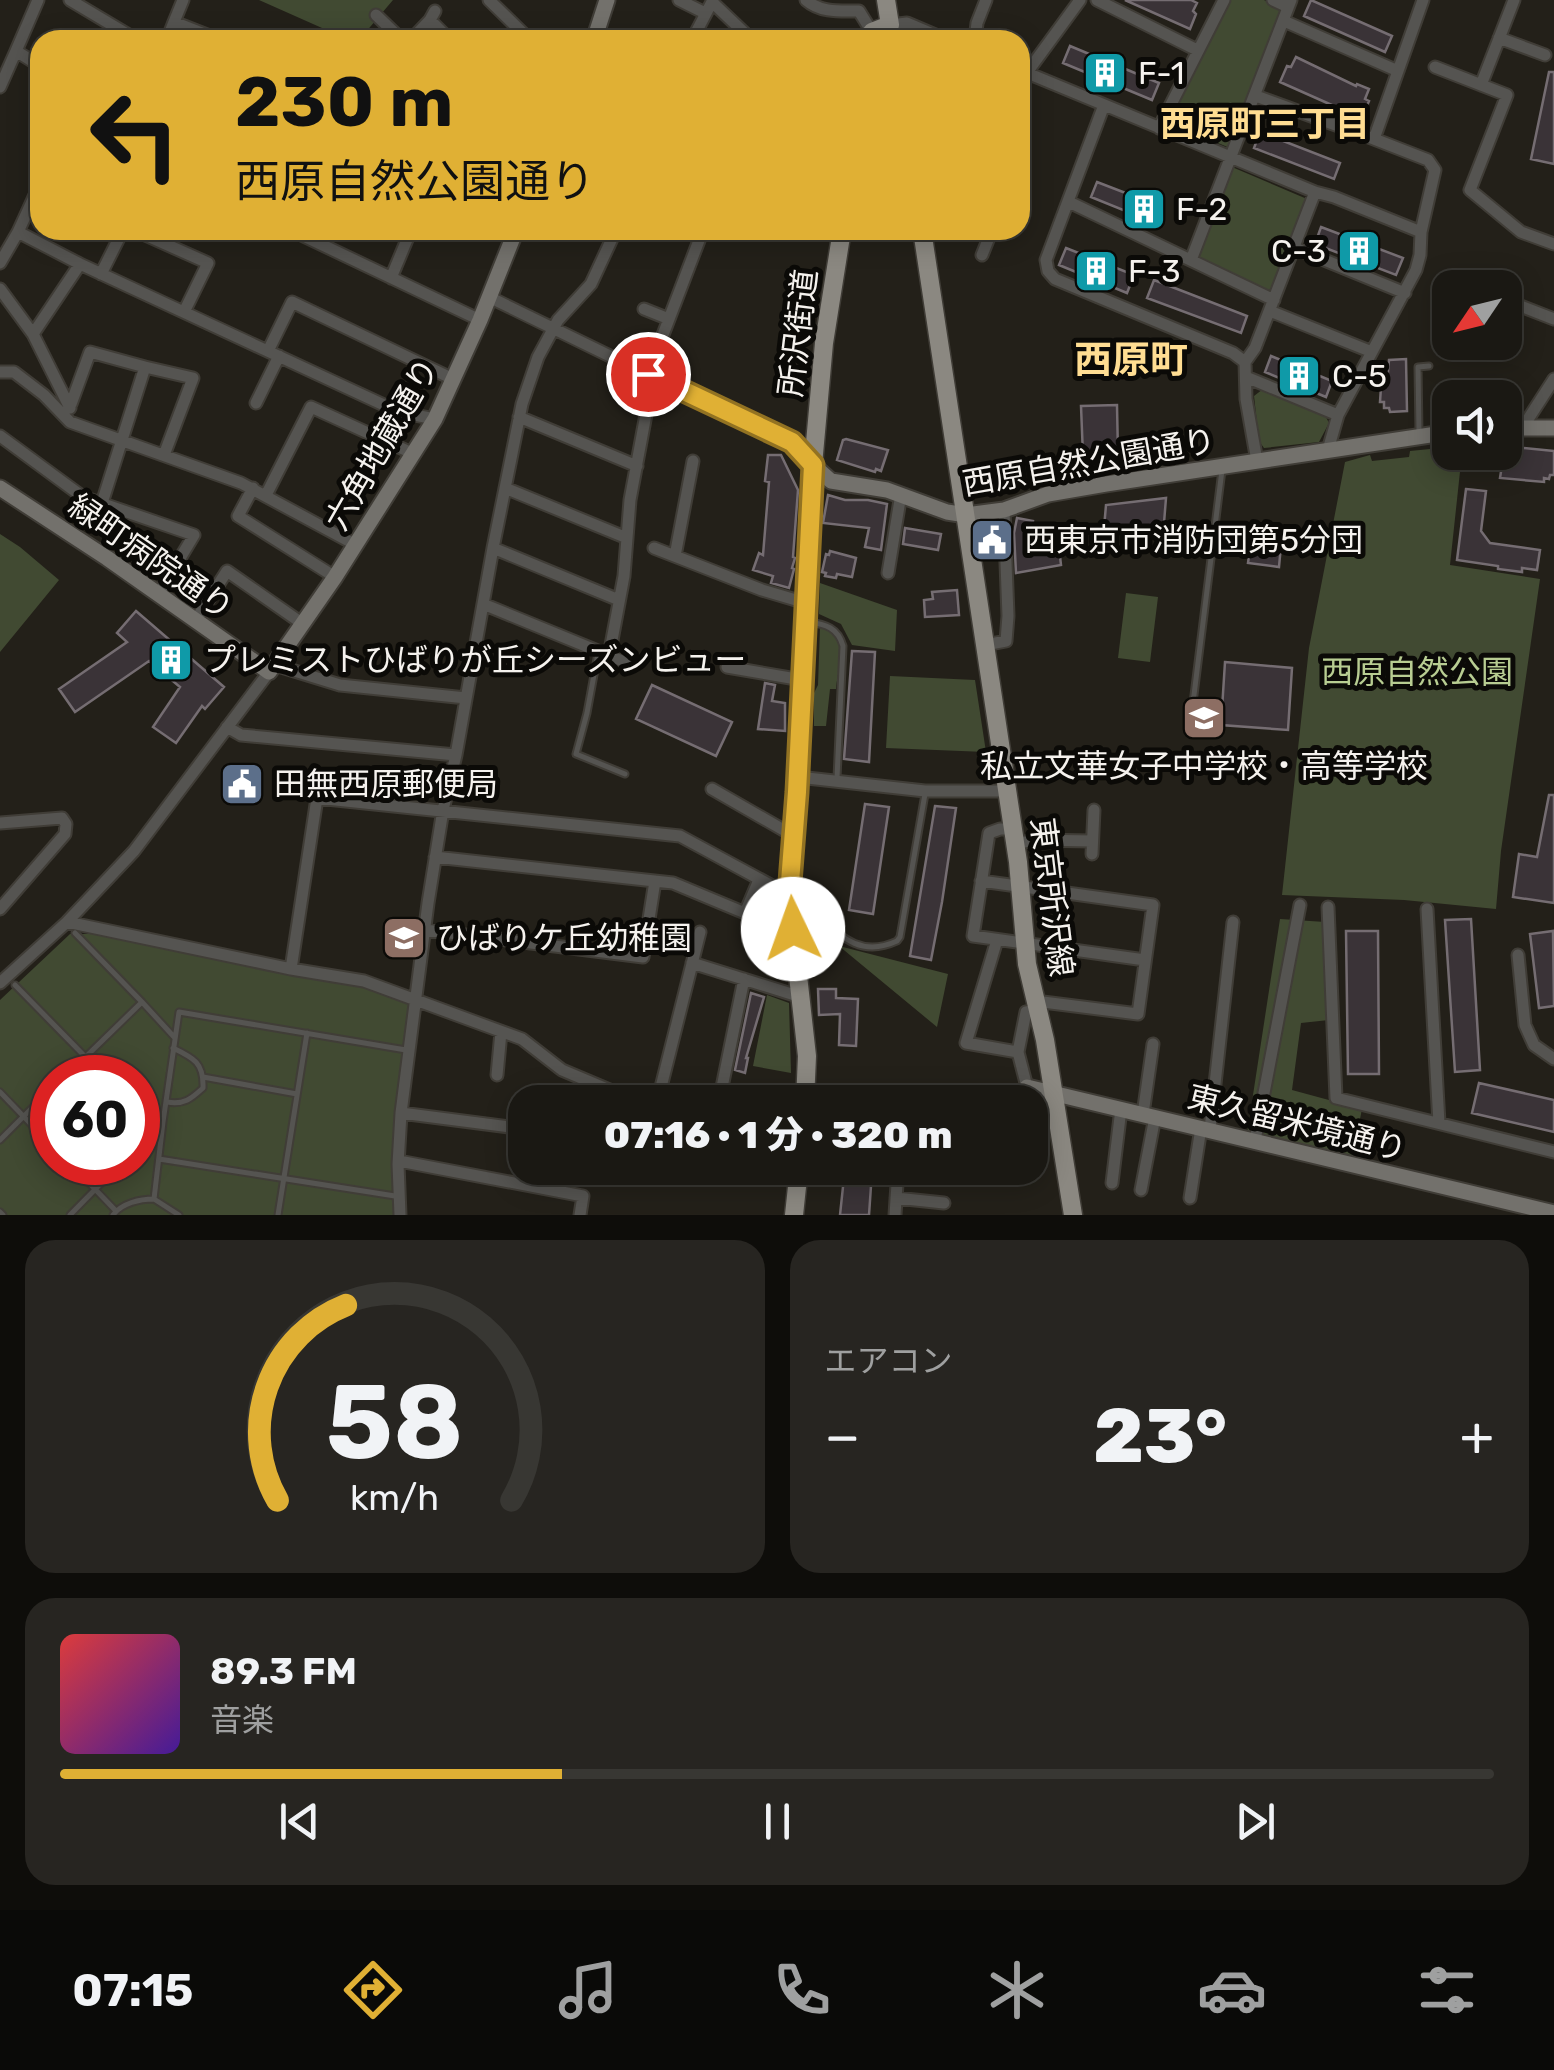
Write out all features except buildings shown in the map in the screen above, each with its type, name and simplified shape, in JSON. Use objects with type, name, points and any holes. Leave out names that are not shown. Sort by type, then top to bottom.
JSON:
[{"type":"main road","points":[[881,30],[886,0]]},
{"type":"main road","name":"所沢街道","points":[[810,1085],[789,895],[813,465],[824,342],[840,240]]},
{"type":"main road","name":"東京所沢線","points":[[924,240],[1008,791],[1025,944],[1073,1215]]},
{"type":"main road","points":[[794,1215],[797,1185]]},
{"type":"street","points":[[0,86],[38,0]]},
{"type":"street","points":[[70,0],[120,30]]},
{"type":"street","points":[[171,30],[183,0]]},
{"type":"street","points":[[488,0],[520,30]]},
{"type":"street","points":[[597,30],[607,0]]},
{"type":"street","points":[[679,0],[710,5],[740,30]]},
{"type":"street","points":[[806,0],[822,10],[860,12],[876,30]]},
{"type":"street","points":[[976,30],[986,0]]},
{"type":"street","points":[[1030,64],[1080,0]]},
{"type":"street","points":[[1097,0],[1198,50]]},
{"type":"street","points":[[1159,128],[1224,0]]},
{"type":"street","points":[[1191,260],[1284,20],[1289,3],[1274,0]]},
{"type":"street","points":[[1481,85],[1514,0]]},
{"type":"street","points":[[1374,139],[1418,2]]},
{"type":"street","points":[[697,30],[710,5]]},
{"type":"street","points":[[376,15],[392,30]]},
{"type":"street","points":[[419,30],[432,16],[442,30]]},
{"type":"street","points":[[1284,20],[1398,71]]},
{"type":"street","points":[[174,22],[194,30]]},
{"type":"street","points":[[890,30],[907,23],[923,30]]},
{"type":"street","points":[[1499,38],[1545,55]]},
{"type":"street","points":[[16,51],[30,60]]},
{"type":"street","points":[[1435,67],[1506,94],[1470,190],[1521,232],[1554,244]]},
{"type":"street","points":[[1030,77],[1420,232]]},
{"type":"street","points":[[1256,96],[1428,160],[1435,170],[1420,232],[1420,255],[1338,415],[1328,450]]},
{"type":"street","points":[[1104,105],[1046,260],[1051,276],[1245,362]]},
{"type":"street","points":[[1257,462],[1246,399],[1245,362],[1256,348],[1316,192]]},
{"type":"street","points":[[1068,202],[1372,352]]},
{"type":"street","points":[[0,262],[30,206]]},
{"type":"street","points":[[18,232],[30,238]]},
{"type":"street","points":[[34,240],[399,412],[435,418]]},
{"type":"street","points":[[101,274],[118,240]]},
{"type":"street","points":[[156,240],[208,263],[184,312]]},
{"type":"street","points":[[327,240],[391,278],[480,320]]},
{"type":"street","points":[[391,278],[407,240]]},
{"type":"street","name":"六角地蔵通り","points":[[272,668],[336,576],[435,418],[512,240]]},
{"type":"street","points":[[400,1215],[401,1114],[435,856],[519,417],[538,357],[558,320],[592,284],[612,240]]},
{"type":"street","points":[[604,653],[619,600],[651,376],[699,240]]},
{"type":"street","points":[[982,255],[988,240]]},
{"type":"street","points":[[1295,248],[1404,292]]},
{"type":"street","points":[[33,334],[80,264]]},
{"type":"street","points":[[0,290],[33,334],[70,404]]},
{"type":"street","name":"西原自然公園通り","points":[[489,297],[792,442],[831,481],[901,494],[966,515],[1004,510],[1048,494],[1432,434]]},
{"type":"street","points":[[256,403],[292,302],[453,379]]},
{"type":"street","points":[[1522,307],[1554,319]]},
{"type":"street","points":[[644,309],[669,319]]},
{"type":"street","points":[[70,422],[70,404],[90,352],[193,378],[164,455]]},
{"type":"street","points":[[102,504],[145,366]]},
{"type":"street","points":[[0,372],[14,372],[70,422],[252,488],[356,545]]},
{"type":"street","points":[[1246,377],[1338,415]]},
{"type":"street","points":[[1524,427],[1554,379]]},
{"type":"street","points":[[266,495],[311,407],[414,454]]},
{"type":"street","points":[[519,417],[637,466]]},
{"type":"street","points":[[1524,427],[1554,428]]},
{"type":"street","points":[[0,436],[83,497],[194,535],[158,595]]},
{"type":"street","points":[[675,556],[690,506],[692,461]]},
{"type":"street","name":"緑町病院通り","points":[[0,488],[195,621],[272,668]]},
{"type":"street","points":[[252,488],[238,516],[336,576]]},
{"type":"street","points":[[504,488],[627,538]]},
{"type":"street","points":[[888,573],[901,494]]},
{"type":"street","points":[[985,645],[1006,641],[1004,510]]},
{"type":"street","points":[[493,548],[619,600]]},
{"type":"street","points":[[654,548],[762,590],[806,612]]},
{"type":"street","points":[[195,621],[227,570],[304,624]]},
{"type":"street","points":[[483,604],[632,665]]},
{"type":"street","points":[[726,666],[802,680]]},
{"type":"street","points":[[0,983],[71,928],[272,668],[340,685],[466,698]]},
{"type":"street","points":[[227,727],[241,735],[456,755]]},
{"type":"street","points":[[798,777],[926,791],[1008,791]]},
{"type":"street","points":[[712,789],[794,836]]},
{"type":"street","points":[[291,969],[318,798],[680,836],[789,895]]},
{"type":"street","points":[[1094,810],[1092,848],[1014,837],[1000,829],[989,833],[973,936],[1145,960]]},
{"type":"street","points":[[0,824],[51,818],[62,818],[66,824],[65,834],[0,908]]},
{"type":"street","points":[[435,856],[673,883],[745,913],[758,880]]},
{"type":"street","points":[[982,881],[1153,905],[1138,1014],[1036,1006],[1026,1012],[1018,1052],[1026,1085]]},
{"type":"street","points":[[425,930],[643,957],[656,882]]},
{"type":"street","points":[[1255,1140],[1300,905]]},
{"type":"street","points":[[1328,907],[1336,1098],[1554,1152]]},
{"type":"street","points":[[1427,909],[1438,1124]]},
{"type":"street","points":[[1190,1198],[1206,1128],[1234,922]]},
{"type":"street","points":[[71,928],[364,981],[522,1039],[562,1070],[592,1085]]},
{"type":"street","points":[[661,1085],[700,932]]},
{"type":"street","points":[[997,940],[966,1043],[1018,1052]]},
{"type":"street","points":[[1518,956],[1525,1025],[1534,1045],[1554,1059]]},
{"type":"street","points":[[692,962],[802,997]]},
{"type":"street","points":[[722,1085],[744,979]]},
{"type":"street","points":[[497,1075],[501,1032]]},
{"type":"street","points":[[1142,1190],[1153,1044]]},
{"type":"street","name":"東久留米境通り","points":[[1048,1092],[1554,1213]]},
{"type":"street","points":[[1112,1184],[1121,1109]]},
{"type":"street","points":[[401,1114],[508,1127]]},
{"type":"street","points":[[399,1160],[583,1196],[580,1215]]},
{"type":"street","points":[[896,1215],[897,1185]]},
{"type":"street","points":[[896,1198],[944,1203]]},
{"type":"lane","points":[[1419,436],[1418,367],[1429,366]]},
{"type":"lane","points":[[1193,702],[1222,468]]},
{"type":"lane","points":[[806,612],[830,626],[844,646],[837,782]]},
{"type":"lane","points":[[604,653],[576,754],[625,774]]},
{"type":"lane","points":[[789,895],[800,900],[847,942],[875,946],[897,941],[926,791]]},
{"type":"lane","points":[[71,928],[175,1038]]},
{"type":"lane","points":[[15,985],[84,1055]]},
{"type":"lane","points":[[88,1055],[142,1002]]},
{"type":"lane","points":[[160,1150],[178,1012],[410,1051]]},
{"type":"lane","points":[[278,1215],[307,1033]]},
{"type":"lane","points":[[166,1102],[180,1104],[191,1100],[203,1088],[204,1073],[193,1058],[174,1048]]},
{"type":"lane","points":[[204,1077],[297,1094]]},
{"type":"lane","points":[[0,1092],[30,1122]]},
{"type":"lane","points":[[0,1140],[30,1110]]},
{"type":"lane","points":[[160,1125],[163,1122]]},
{"type":"lane","points":[[160,1159],[394,1196]]},
{"type":"lane","points":[[91,1185],[114,1213],[144,1199],[154,1199],[179,1215]]},
{"type":"lane","points":[[70,1215],[99,1185]]},
{"type":"lane","points":[[154,1199],[156,1185]]},
{"type":"green space","points":[[259,0],[393,0],[368,30],[326,30]]},
{"type":"green space","points":[[1227,0],[1264,0],[1282,10],[1230,148],[1167,122]]},
{"type":"green space","points":[[1232,167],[1307,199],[1268,295],[1195,258]]},
{"type":"green space","points":[[1263,389],[1324,413],[1329,423],[1319,442],[1264,448],[1259,441],[1254,396]]},
{"type":"green space","name":"西原自然公園","points":[[1432,449],[1432,470],[1460,470],[1450,565],[1540,579],[1496,909],[1282,895],[1309,648],[1345,462],[1370,455],[1372,461],[1409,457],[1410,451]]},
{"type":"green space","points":[[0,534],[59,580],[0,652]]},
{"type":"green space","points":[[820,583],[897,610],[895,651],[852,645],[841,624],[819,614]]},
{"type":"green space","points":[[1126,593],[1158,597],[1150,662],[1118,658]]},
{"type":"green space","points":[[820,627],[838,641],[840,662],[836,689],[830,689],[826,726],[814,726],[814,693],[818,685]]},
{"type":"green space","points":[[890,676],[975,680],[986,752],[886,748]]},
{"type":"green space","points":[[1280,919],[1325,922],[1329,1020],[1301,1023],[1292,1090],[1362,1109],[1352,1159],[1247,1134]]},
{"type":"green space","points":[[70,934],[94,934],[361,986],[413,1003],[395,1215],[0,1215],[0,1000]]},
{"type":"green space","points":[[839,946],[948,974],[937,1027]]},
{"type":"green space","points":[[767,995],[789,1003],[791,1073],[753,1066]]},
{"type":"place","name":"F-1","points":[[1105,73]]},
{"type":"place","name":"F-2","points":[[1144,209]]},
{"type":"place","name":"C-3","points":[[1359,251]]},
{"type":"place","name":"F-3","points":[[1096,271]]},
{"type":"place","name":"C-5","points":[[1299,376]]},
{"type":"place","name":"西東京市消防団第5分団","points":[[992,540]]},
{"type":"place","name":"プレミストひばりが丘シーズンビュー","points":[[171,660]]},
{"type":"place","name":"私立文華女子中学校・高等学校","points":[[1204,718]]},
{"type":"place","name":"田無西原郵便局","points":[[242,784]]},
{"type":"place","name":"ひばりケ丘幼稚園","points":[[404,938]]},
{"type":"district","name":"西原町三丁目","points":[[1265,124]]},
{"type":"district","name":"西原町","points":[[1131,360]]},
{"type":"route","points":[[648,374],[778,434],[792,442],[813,465],[789,895],[793,929]]}]
